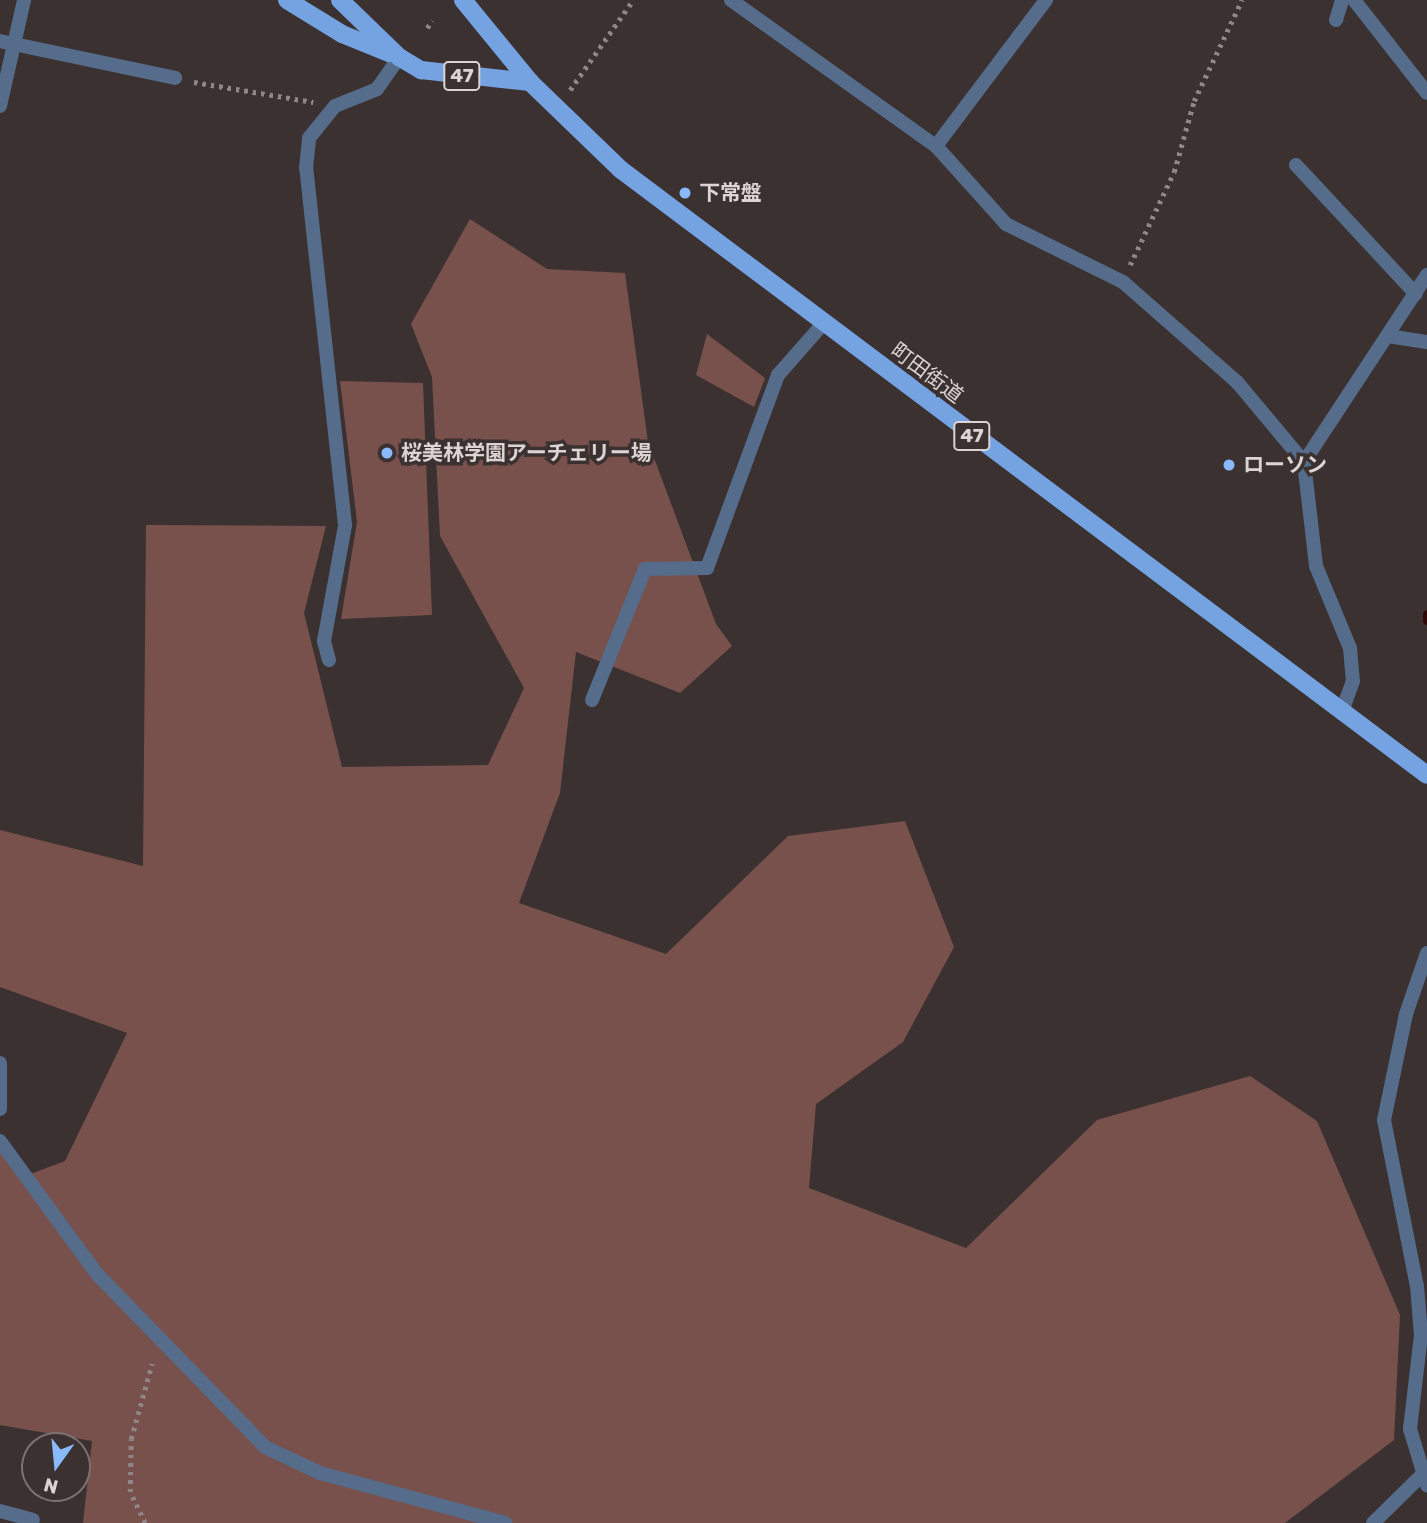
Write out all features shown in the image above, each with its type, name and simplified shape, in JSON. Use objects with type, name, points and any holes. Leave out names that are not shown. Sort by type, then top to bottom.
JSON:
[{"type":"main road","name":"47","points":[[287,0],[342,34],[435,74],[530,82]]},
{"type":"main road","name":"47","points":[[340,0],[399,57]]},
{"type":"main road","name":"町田街道","points":[[463,0],[530,82],[620,169],[1427,775]]},
{"type":"street","points":[[1,98],[7,42],[24,0]]},
{"type":"street","points":[[731,0],[799,53],[936,146],[1006,224],[1123,282],[1237,382],[1304,462],[1316,566],[1350,649],[1353,681],[1342,712]]},
{"type":"street","points":[[936,146],[1046,0]]},
{"type":"street","points":[[1336,20],[1342,0]]},
{"type":"street","points":[[1354,0],[1427,93]]},
{"type":"street","points":[[7,42],[175,78]]},
{"type":"street","points":[[329,660],[324,641],[345,524],[306,168],[309,138],[335,106],[377,89],[399,57]]},
{"type":"street","points":[[1296,165],[1416,294]]},
{"type":"street","points":[[1304,462],[1427,275]]},
{"type":"street","points":[[592,700],[645,569],[707,568],[778,375],[823,324]]},
{"type":"street","points":[[1388,336],[1427,342]]},
{"type":"street","points":[[1373,1523],[1423,1481],[1410,1429],[1421,1335],[1417,1286],[1384,1120],[1406,1014],[1427,953]]},
{"type":"street","points":[[0,1063],[0,1109]]},
{"type":"street","points":[[0,1141],[97,1274],[265,1447],[320,1473],[505,1523]]},
{"type":"street","points":[[0,1511],[33,1520]]},
{"type":"path","points":[[576,84],[634,0]]},
{"type":"path","points":[[1123,282],[1174,172],[1194,101],[1242,0]]},
{"type":"path","points":[[427,28],[432,21]]},
{"type":"path","points":[[175,78],[335,106]]},
{"type":"path","points":[[145,1523],[130,1492],[130,1450],[152,1364]]},
{"type":"shaded area","points":[[470,219],[547,269],[625,273],[648,442],[716,624],[732,646],[680,693],[576,652],[560,793],[519,903],[666,954],[788,836],[905,821],[954,947],[903,1042],[816,1104],[809,1188],[966,1248],[1097,1120],[1250,1076],[1317,1121],[1400,1315],[1394,1440],[1285,1523],[83,1523],[85,1502],[91,1502],[91,1432],[40,1432],[0,1425],[0,1141],[25,1176],[65,1161],[127,1033],[0,987],[0,830],[143,866],[146,525],[326,526],[304,613],[342,767],[488,765],[524,688],[440,536],[432,377],[411,324]]},
{"type":"shaded area","points":[[707,334],[765,378],[754,407],[696,375]]},
{"type":"shaded area","name":"桜美林学園アーチェリー場","points":[[340,381],[423,383],[432,615],[341,619],[357,522]]},
{"type":"waterway","points":[[1427,614],[1427,620]]},
{"type":"place","name":"下常盤","points":[[685,193]]},
{"type":"place","name":"桜美林学園アーチェリー場","points":[[387,453]]},
{"type":"place","name":"ローソン","points":[[1229,465]]}]
